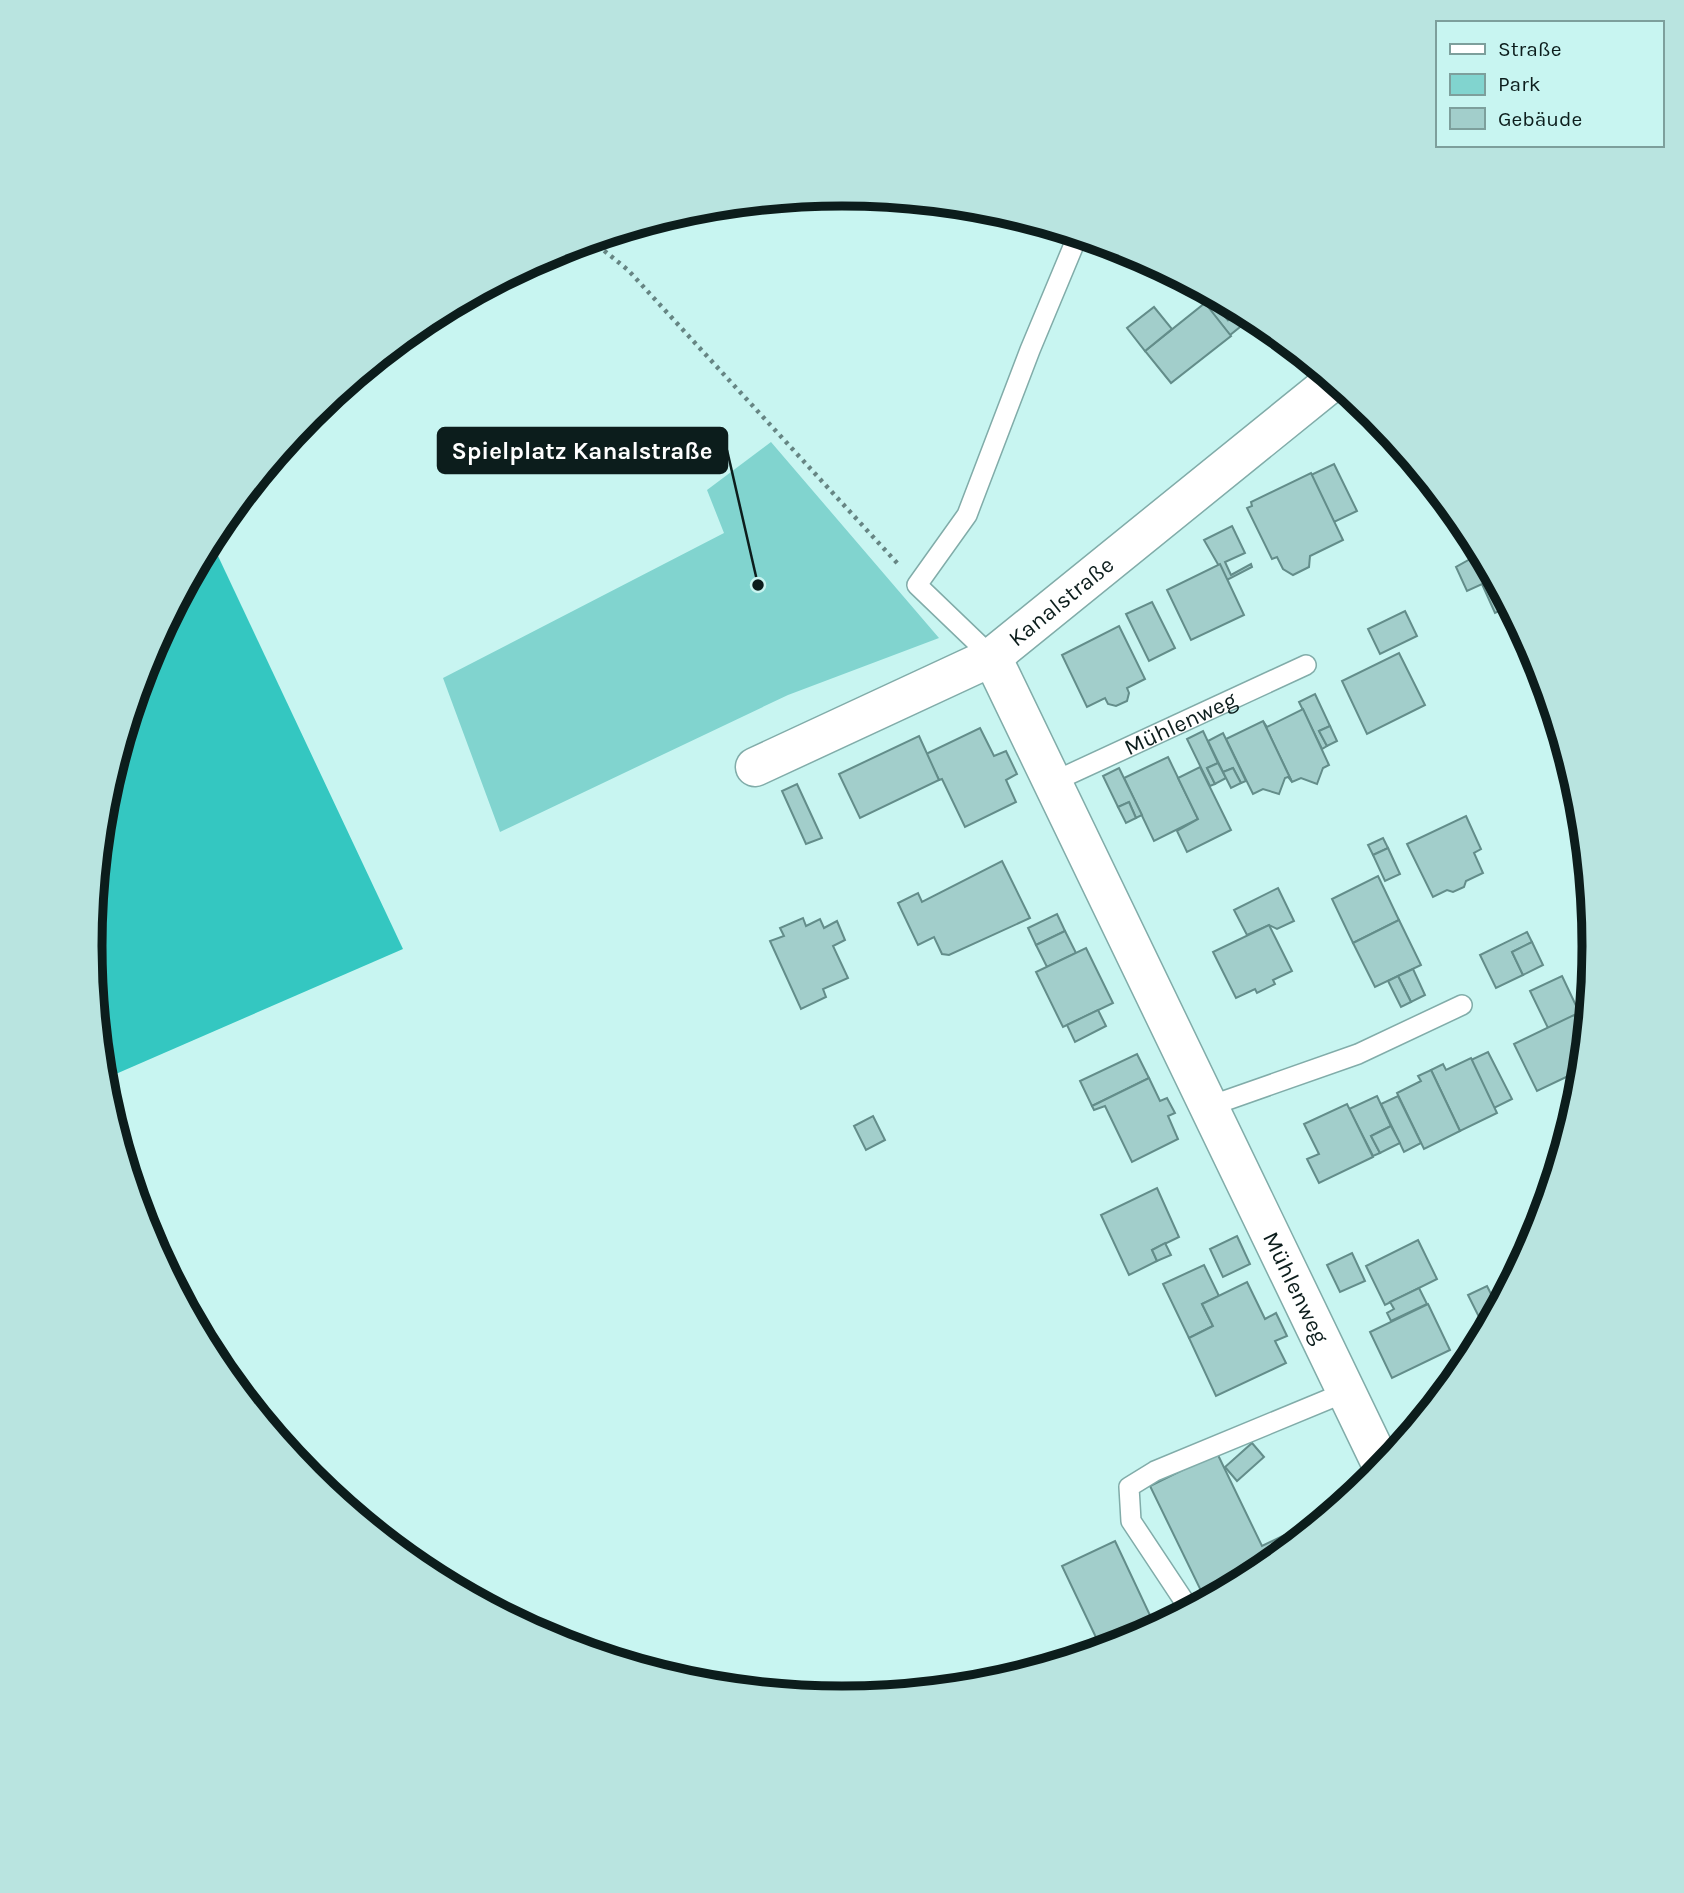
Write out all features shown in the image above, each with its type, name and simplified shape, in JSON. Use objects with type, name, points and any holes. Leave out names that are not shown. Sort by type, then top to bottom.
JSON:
[{"type":"street","name":"Kanalstraße","points":[[755,767],[992,657],[1326,387]]},
{"type":"street","name":"Mühlenweg","points":[[992,657],[1055,781],[1378,1457]]},
{"type":"lane","points":[[992,657],[917,585],[967,515],[1075,243]]},
{"type":"lane","name":"Mühlenweg","points":[[1055,781],[1306,665]]},
{"type":"lane","points":[[1210,1106],[1358,1054],[1462,1005]]},
{"type":"lane","points":[[1185,1603],[1132,1521],[1129,1487],[1155,1471],[1346,1392]]},
{"type":"path","points":[[599,247],[628,270],[917,585]]},
{"type":"green space","points":[[771,442],[939,638],[788,695],[500,832],[443,678],[724,533],[707,490]]},
{"type":"shaded area","points":[[216,552],[403,949],[113,1075],[103,995],[102,946],[103,898],[116,802],[141,708],[158,663],[178,619]]},
{"type":"building","points":[[1202,299],[1218,309],[1228,320],[1231,317],[1243,325],[1230,335]]},
{"type":"building","points":[[1205,303],[1231,336],[1171,383],[1145,351]]},
{"type":"building","points":[[1154,307],[1172,329],[1145,351],[1127,328]]},
{"type":"building","points":[[1334,464],[1357,511],[1334,522],[1311,475]]},
{"type":"building","points":[[1311,473],[1343,540],[1310,556],[1309,567],[1293,575],[1283,569],[1277,557],[1272,559],[1247,508],[1252,506],[1251,502]]},
{"type":"building","points":[[1232,526],[1245,553],[1225,562],[1231,575],[1251,564],[1252,567],[1227,580],[1204,540]]},
{"type":"building","points":[[1472,558],[1501,610],[1495,613],[1482,584],[1467,591],[1456,567]]},
{"type":"building","points":[[1220,564],[1244,615],[1191,640],[1167,590]]},
{"type":"building","points":[[1152,602],[1175,648],[1149,661],[1126,614]]},
{"type":"building","points":[[1405,611],[1417,636],[1380,654],[1368,629]]},
{"type":"building","points":[[1119,626],[1145,679],[1127,688],[1127,701],[1116,706],[1108,704],[1105,698],[1087,707],[1062,655]]},
{"type":"building","points":[[1399,653],[1425,705],[1367,734],[1342,681]]},
{"type":"building","points":[[1315,694],[1330,726],[1319,731],[1327,746],[1322,749],[1299,702]]},
{"type":"building","points":[[1303,709],[1329,765],[1323,768],[1317,784],[1301,778],[1292,782],[1263,721],[1267,727]]},
{"type":"building","points":[[1263,721],[1292,782],[1288,777],[1285,778],[1279,794],[1263,789],[1253,794],[1226,739]]},
{"type":"building","points":[[1330,726],[1337,741],[1327,746],[1319,731]]},
{"type":"building","points":[[980,728],[994,756],[1006,751],[1017,774],[1006,780],[1016,802],[965,827],[942,779],[939,780],[926,754]]},
{"type":"building","points":[[1203,731],[1218,763],[1207,768],[1215,784],[1210,786],[1187,739]]},
{"type":"building","points":[[1223,733],[1246,781],[1241,783],[1233,768],[1223,772],[1208,741]]},
{"type":"building","points":[[919,736],[939,780],[860,818],[839,774]]},
{"type":"building","points":[[1168,757],[1198,819],[1154,841],[1124,778]]},
{"type":"building","points":[[1218,763],[1226,778],[1215,784],[1207,768]]},
{"type":"building","points":[[1200,767],[1231,830],[1187,852],[1177,831],[1198,819],[1178,778]]},
{"type":"building","points":[[1119,768],[1142,815],[1136,818],[1129,802],[1118,807],[1103,776]]},
{"type":"building","points":[[1233,768],[1241,783],[1231,788],[1223,772]]},
{"type":"building","points":[[797,784],[822,838],[806,844],[782,791]]},
{"type":"building","points":[[1129,802],[1136,818],[1126,823],[1118,807]]},
{"type":"building","points":[[1466,816],[1481,849],[1474,853],[1483,873],[1466,881],[1464,887],[1453,892],[1447,890],[1433,897],[1407,844]]},
{"type":"building","points":[[1383,838],[1388,848],[1373,855],[1368,845]]},
{"type":"building","points":[[1388,848],[1400,874],[1385,881],[1373,855]]},
{"type":"building","points":[[1002,861],[1030,918],[949,955],[942,954],[934,937],[918,945],[898,903],[918,893],[922,902]]},
{"type":"building","points":[[1378,876],[1399,920],[1353,943],[1332,899]]},
{"type":"building","points":[[1278,888],[1294,921],[1277,929],[1269,925],[1247,935],[1234,910]]},
{"type":"building","points":[[1057,914],[1065,931],[1036,945],[1028,928]]},
{"type":"building","points":[[803,918],[806,926],[820,919],[824,928],[837,921],[845,940],[833,946],[848,978],[823,989],[826,997],[801,1009],[770,941],[784,936],[780,928]]},
{"type":"building","points":[[1399,920],[1421,965],[1375,987],[1353,943]]},
{"type":"building","points":[[1269,925],[1292,971],[1273,980],[1275,984],[1257,993],[1255,989],[1236,998],[1213,952]]},
{"type":"building","points":[[1065,931],[1076,953],[1047,967],[1036,945]]},
{"type":"building","points":[[1527,932],[1532,942],[1512,952],[1523,975],[1496,988],[1480,955]]},
{"type":"building","points":[[1532,942],[1543,965],[1523,975],[1512,952]]},
{"type":"building","points":[[1086,948],[1113,1003],[1063,1027],[1036,972]]},
{"type":"building","points":[[1413,969],[1425,995],[1411,1002],[1398,976]]},
{"type":"building","points":[[1398,976],[1411,1002],[1401,1007],[1388,981]]},
{"type":"building","points":[[1562,976],[1579,1014],[1548,1028],[1530,991]]},
{"type":"building","points":[[1098,1010],[1106,1026],[1075,1042],[1067,1025]]},
{"type":"building","points":[[1574,1015],[1578,1023],[1571,1075],[1537,1091],[1514,1044]]},
{"type":"building","points":[[1488,1052],[1512,1099],[1494,1108],[1471,1060]]},
{"type":"building","points":[[1137,1054],[1149,1078],[1092,1106],[1080,1081]]},
{"type":"building","points":[[1471,1058],[1497,1113],[1460,1131],[1431,1070],[1443,1064],[1446,1070]]},
{"type":"building","points":[[1431,1070],[1460,1131],[1424,1149],[1397,1093],[1421,1081],[1418,1076]]},
{"type":"building","points":[[1149,1078],[1160,1101],[1167,1098],[1175,1113],[1168,1116],[1178,1139],[1132,1162],[1105,1106],[1094,1110],[1092,1106]]},
{"type":"building","points":[[1377,1096],[1391,1126],[1371,1136],[1380,1153],[1373,1156],[1349,1109]]},
{"type":"building","points":[[1398,1096],[1421,1143],[1404,1152],[1381,1104]]},
{"type":"building","points":[[1347,1104],[1373,1157],[1319,1183],[1307,1159],[1319,1154],[1304,1124]]},
{"type":"building","points":[[873,1116],[885,1140],[866,1150],[854,1126]]},
{"type":"building","points":[[1391,1126],[1400,1143],[1380,1153],[1371,1136]]},
{"type":"building","points":[[1157,1188],[1179,1237],[1152,1250],[1157,1261],[1129,1275],[1101,1215]]},
{"type":"building","points":[[1237,1236],[1250,1264],[1223,1277],[1210,1249]]},
{"type":"building","points":[[1418,1240],[1437,1279],[1385,1305],[1366,1266]]},
{"type":"building","points":[[1165,1243],[1171,1255],[1157,1261],[1152,1250]]},
{"type":"building","points":[[1352,1253],[1365,1281],[1340,1292],[1327,1265]]},
{"type":"building","points":[[1204,1265],[1219,1296],[1202,1304],[1213,1326],[1189,1338],[1163,1284]]},
{"type":"building","points":[[1247,1282],[1265,1319],[1276,1313],[1287,1336],[1275,1341],[1286,1363],[1216,1396],[1189,1338],[1213,1326],[1202,1304]]},
{"type":"building","points":[[1487,1286],[1493,1298],[1481,1321],[1468,1295]]},
{"type":"building","points":[[1419,1288],[1427,1304],[1391,1321],[1387,1313],[1394,1309],[1390,1302]]},
{"type":"building","points":[[1428,1304],[1450,1350],[1392,1378],[1370,1332]]},
{"type":"building","points":[[1252,1443],[1264,1457],[1237,1481],[1225,1467]]},
{"type":"building","points":[[1217,1453],[1262,1546],[1301,1527],[1253,1562],[1202,1593],[1150,1486]]},
{"type":"building","points":[[1115,1541],[1152,1619],[1098,1641],[1062,1566]]},
{"type":"place","name":"Spielplatz Kanalstraße","points":[[758,585]]}]
